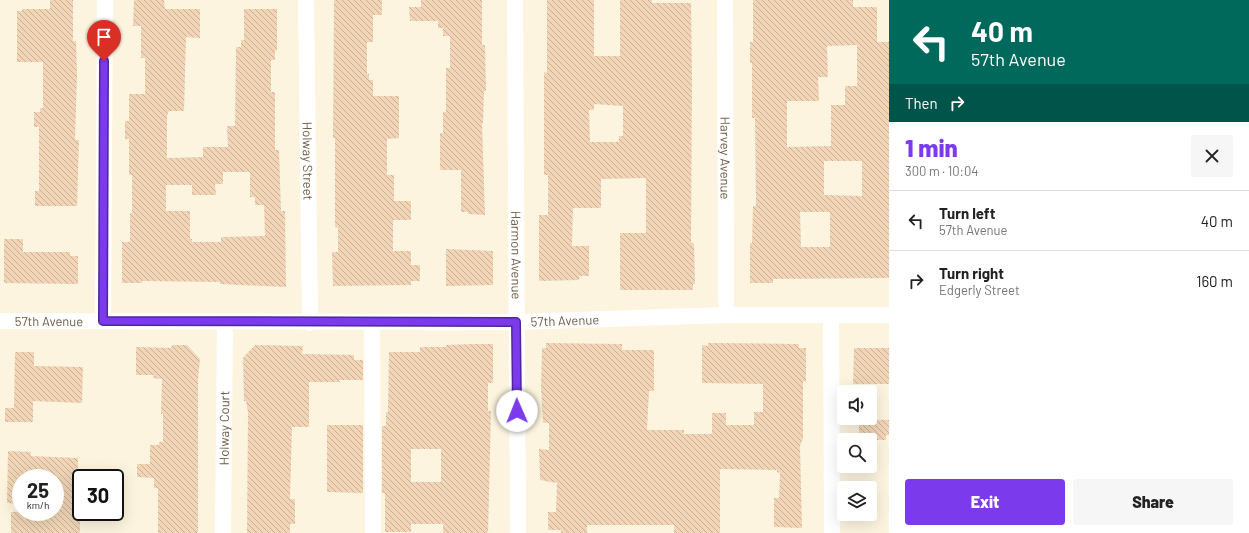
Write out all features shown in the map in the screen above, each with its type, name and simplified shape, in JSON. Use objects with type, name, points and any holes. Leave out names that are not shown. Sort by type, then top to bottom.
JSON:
[{"type":"street","points":[[103,321],[105,0]]},
{"type":"street","name":"Holway Street","points":[[306,0],[310,322]]},
{"type":"street","name":"Harmon Avenue","points":[[515,0],[518,533]]},
{"type":"street","name":"Harvey Avenue","points":[[725,0],[726,316]]},
{"type":"street","name":"57th Avenue","points":[[0,321],[226,323],[516,322],[726,316],[889,315]]},
{"type":"street","points":[[831,316],[832,533]]},
{"type":"street","points":[[372,322],[373,533]]},
{"type":"street","name":"Holway Court","points":[[223,533],[226,323]]},
{"type":"building","points":[[50,0],[73,0],[73,41],[76,41],[77,75],[75,140],[79,140],[77,206],[35,206],[35,191],[39,191],[39,127],[34,127],[34,112],[40,112],[40,108],[43,108],[43,62],[17,62],[17,11],[22,11],[22,9],[50,9]]},
{"type":"building","points":[[134,0],[164,0],[165,9],[200,9],[200,38],[186,37],[184,111],[169,111],[167,115],[167,158],[203,157],[203,147],[228,147],[227,126],[235,126],[236,47],[241,47],[241,40],[244,40],[244,9],[277,9],[277,51],[275,50],[275,60],[271,60],[271,92],[275,92],[275,150],[279,150],[281,211],[285,211],[286,287],[220,284],[220,282],[142,281],[142,283],[122,283],[122,242],[130,242],[130,213],[132,213],[132,175],[129,175],[129,139],[125,139],[125,121],[129,121],[129,94],[145,94],[145,58],[141,58],[141,26],[133,26]],"holes":[[[223,172],[250,172],[250,197],[255,197],[255,205],[264,205],[265,236],[221,237],[221,242],[192,242],[192,239],[190,239],[190,211],[166,211],[166,185],[192,185],[192,195],[216,195],[215,184],[223,184]]]},
{"type":"building","points":[[334,0],[382,0],[382,15],[373,15],[373,42],[367,42],[367,74],[369,74],[369,80],[373,80],[373,96],[399,96],[399,138],[387,139],[387,175],[394,175],[394,201],[411,201],[411,220],[393,220],[393,251],[411,251],[411,265],[420,265],[420,281],[411,281],[411,285],[333,286],[332,252],[338,252],[338,228],[335,227],[335,138],[333,138]]},
{"type":"building","points":[[421,0],[482,0],[482,45],[485,45],[486,91],[484,91],[482,123],[485,215],[461,212],[461,170],[440,170],[440,133],[443,133],[443,112],[446,112],[446,68],[450,68],[450,36],[443,36],[443,28],[438,28],[438,21],[410,21],[409,7],[421,7]]},
{"type":"building","points":[[547,0],[594,0],[594,56],[620,56],[620,0],[652,0],[652,3],[691,3],[691,242],[694,244],[695,284],[693,284],[693,290],[620,290],[620,233],[646,233],[646,178],[601,179],[601,208],[573,208],[572,246],[589,246],[589,276],[579,276],[579,280],[539,281],[539,215],[548,215],[548,175],[544,175],[544,72],[547,73]],"holes":[[[594,104],[623,106],[623,136],[619,136],[619,142],[590,142],[589,110],[594,110]]]},
{"type":"building","points":[[753,0],[853,0],[853,7],[877,7],[877,42],[889,42],[889,278],[773,279],[773,283],[750,283],[750,243],[752,243],[753,206],[756,206],[755,118],[752,118],[752,63],[750,63],[750,42],[753,42]],"holes":[[[857,45],[857,86],[845,86],[845,105],[831,105],[831,146],[787,147],[787,101],[819,101],[818,77],[828,77],[827,46]],[[824,161],[862,161],[862,196],[824,195]],[[800,212],[830,212],[830,247],[801,247]]]},
{"type":"building","points":[[4,239],[23,239],[23,252],[70,252],[70,256],[78,256],[78,284],[4,283]]},
{"type":"building","points":[[446,249],[493,251],[493,285],[446,286]]},
{"type":"building","points":[[546,343],[622,344],[622,350],[654,350],[654,391],[649,391],[647,430],[684,430],[684,434],[712,434],[712,413],[726,413],[726,425],[754,425],[754,412],[763,412],[763,384],[702,383],[702,345],[708,346],[708,343],[799,344],[799,348],[806,348],[806,382],[803,381],[803,438],[800,446],[802,528],[774,527],[774,498],[779,498],[780,473],[777,472],[777,470],[720,469],[720,533],[674,533],[674,525],[587,525],[587,533],[561,533],[561,530],[548,530],[548,512],[556,512],[557,483],[540,480],[539,449],[549,450],[549,423],[543,423],[541,387],[542,348],[546,348]]},
{"type":"building","points":[[493,344],[493,383],[488,383],[488,411],[491,411],[488,533],[443,533],[443,524],[411,524],[411,532],[385,532],[385,493],[382,493],[382,426],[386,426],[386,412],[388,412],[389,352],[420,352],[420,347],[446,347],[446,345]],"holes":[[[411,449],[441,449],[441,482],[411,482]]]},
{"type":"building","points":[[172,345],[187,345],[200,359],[198,379],[198,533],[158,533],[158,488],[154,488],[154,478],[137,477],[137,464],[150,464],[150,445],[159,445],[159,442],[163,442],[163,414],[161,414],[162,379],[153,378],[154,375],[136,375],[136,347],[171,348]]},
{"type":"building","points":[[255,345],[303,346],[302,354],[354,355],[354,360],[363,360],[363,380],[309,382],[309,427],[292,427],[290,499],[295,499],[295,524],[290,524],[290,533],[247,533],[248,412],[246,401],[244,401],[243,358]]},
{"type":"building","points":[[854,348],[889,348],[889,384],[853,384]]},
{"type":"building","points":[[15,352],[34,352],[34,366],[83,367],[82,403],[33,401],[33,422],[5,422],[5,408],[14,408]]},
{"type":"building","points":[[877,420],[889,420],[889,435],[886,435],[886,440],[877,440],[877,433],[859,433],[859,425],[877,425]]},
{"type":"building","points":[[327,425],[363,425],[363,493],[327,492]]},
{"type":"building","points":[[8,451],[31,452],[31,456],[78,458],[78,469],[72,469],[72,521],[80,521],[80,533],[11,533],[11,512],[12,521],[64,521],[64,469],[12,469],[12,503],[7,503]]},
{"type":"route","points":[[104,61],[103,321],[226,323],[516,322],[517,411]]}]
